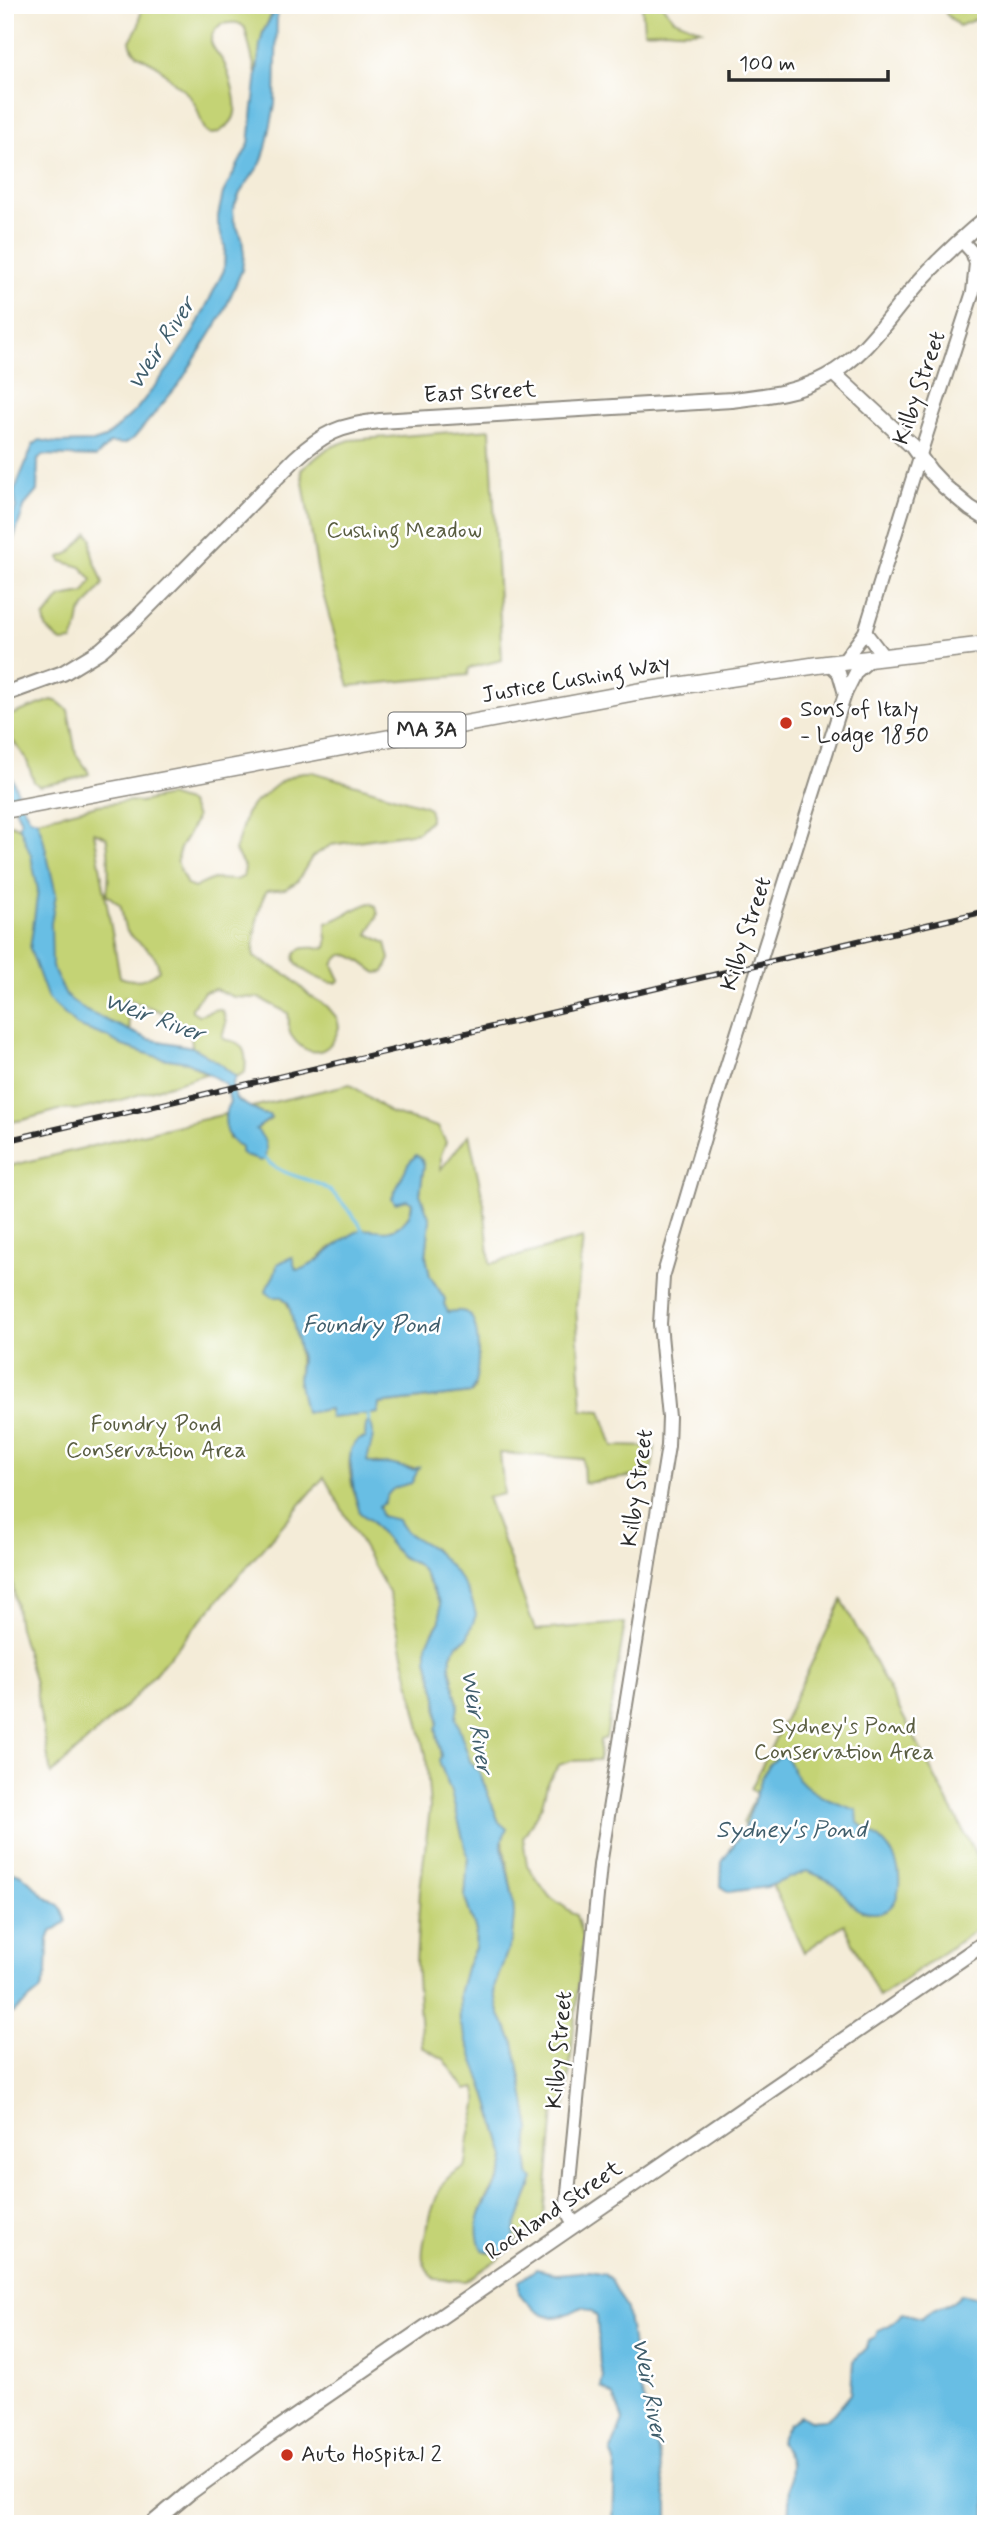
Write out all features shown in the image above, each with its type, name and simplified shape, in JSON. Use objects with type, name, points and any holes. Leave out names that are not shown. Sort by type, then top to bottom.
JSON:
[{"type":"main road","name":"East Street","points":[[5,694],[63,673],[101,650],[135,620],[295,459],[333,430],[380,421],[590,410],[759,397],[800,388],[833,373],[864,348],[921,280],[986,218]]},
{"type":"main road","points":[[833,373],[912,446],[945,487],[986,519]]},
{"type":"main road","name":"Justice Cushing Way","points":[[12,810],[650,689],[986,645]]},
{"type":"main road","name":"Rockland Street","points":[[152,2524],[257,2443],[986,1942]]},
{"type":"street","name":"Kilby Street","points":[[837,663],[866,632],[975,286],[975,260],[961,240]]},
{"type":"street","points":[[866,632],[877,658]]},
{"type":"street","name":"Kilby Street","points":[[574,2225],[567,2203],[596,1900],[668,1446],[660,1324],[662,1284],[704,1138],[845,694],[856,672],[877,658]]},
{"type":"street","points":[[837,663],[845,694]]},
{"type":"green space","points":[[142,5],[276,5],[263,32],[256,74],[242,25],[221,24],[212,36],[212,45],[225,65],[235,101],[233,118],[222,130],[215,134],[206,131],[188,94],[131,46],[130,41],[139,25]]},
{"type":"green space","points":[[642,5],[662,5],[674,19],[701,30],[644,31]]},
{"type":"green space","points":[[945,5],[986,5],[986,15],[959,26],[946,14]]},
{"type":"green space","name":"Cushing Meadow","points":[[490,429],[502,660],[469,668],[468,675],[349,686],[319,580],[301,470],[328,448],[350,440]]},
{"type":"green space","points":[[88,533],[92,539],[93,557],[103,584],[80,614],[72,641],[61,642],[46,628],[44,618],[61,597],[84,593],[92,580],[81,567],[61,561],[60,557],[70,553]]},
{"type":"green space","points":[[52,700],[68,710],[76,754],[89,774],[39,786],[34,782],[26,758],[13,741],[8,716]]},
{"type":"green space","points":[[302,772],[313,772],[426,806],[430,811],[430,820],[418,832],[331,845],[312,857],[297,882],[285,889],[267,891],[264,896],[257,923],[254,957],[289,976],[310,996],[327,1006],[337,1018],[339,1027],[330,1044],[318,1051],[304,1048],[291,1035],[288,1013],[259,998],[234,997],[215,989],[204,992],[192,1007],[192,1011],[199,1015],[217,1009],[223,1011],[226,1023],[222,1037],[241,1046],[246,1060],[245,1072],[236,1077],[192,1047],[189,1033],[177,1020],[125,998],[133,1049],[161,1058],[188,1062],[206,1074],[121,1100],[82,1109],[59,1110],[5,1123],[5,825],[11,824],[20,828],[38,824],[37,820],[98,805],[140,802],[168,796],[190,803],[196,817],[178,858],[187,885],[194,888],[213,879],[236,880],[243,877],[245,868],[235,851],[246,814],[253,804],[283,780]],"holes":[[[94,832],[106,837],[109,866],[106,894],[120,905],[127,931],[151,952],[158,963],[159,970],[140,979],[120,977]]]},
{"type":"green space","points":[[370,903],[376,906],[378,915],[368,934],[386,943],[390,959],[384,972],[377,973],[348,955],[338,958],[333,965],[340,980],[336,983],[314,976],[299,966],[295,955],[299,950],[326,947],[327,923]]},
{"type":"green space","name":"Foundry Pond Conservation Area","points":[[350,1084],[391,1113],[438,1127],[446,1142],[441,1155],[441,1169],[469,1134],[484,1204],[490,1264],[583,1238],[576,1306],[582,1410],[601,1411],[613,1446],[655,1447],[651,1474],[584,1483],[583,1459],[500,1453],[504,1494],[487,1497],[535,1630],[625,1623],[606,1738],[600,1740],[599,1760],[570,1761],[559,1765],[548,1781],[542,1805],[523,1838],[527,1865],[549,1896],[576,1915],[583,1938],[566,2105],[554,2112],[544,2216],[537,2227],[515,2241],[515,2229],[531,2188],[527,2155],[530,2130],[514,2043],[499,2013],[494,1988],[512,1938],[513,1897],[499,1822],[480,1774],[470,1761],[455,1718],[458,1706],[450,1666],[451,1655],[467,1638],[466,1591],[434,1549],[405,1533],[398,1520],[381,1516],[378,1509],[393,1487],[412,1483],[418,1468],[366,1461],[369,1450],[366,1426],[365,1438],[356,1443],[352,1451],[350,1471],[360,1513],[371,1521],[400,1556],[417,1564],[440,1603],[440,1621],[433,1632],[427,1658],[437,1697],[436,1729],[441,1756],[439,1761],[451,1792],[468,1857],[465,1898],[476,1931],[475,1948],[466,1968],[486,2093],[505,2156],[501,2174],[480,2213],[488,2253],[502,2256],[466,2281],[435,2279],[423,2260],[426,2233],[440,2190],[450,2176],[465,2167],[477,2102],[476,2088],[466,2090],[444,2059],[422,2047],[416,1963],[420,1890],[430,1808],[426,1755],[389,1593],[324,1477],[133,1699],[51,1774],[34,1680],[19,1628],[10,1565],[5,1558],[5,1167],[225,1114],[229,1139],[256,1129],[271,1119],[269,1115],[252,1107]],"holes":[[[424,1165],[420,1194],[430,1220],[426,1256],[430,1276],[445,1299],[444,1304],[475,1387],[472,1393],[379,1404],[378,1413],[331,1418],[329,1409],[298,1379],[298,1348],[292,1314],[282,1297],[273,1297],[267,1288],[277,1275],[300,1271],[329,1249],[363,1230],[387,1232],[400,1226],[410,1214],[412,1203],[407,1200]]]},
{"type":"green space","name":"Sydney's Pond Conservation Area","points":[[842,1600],[986,1874],[986,1923],[879,1997],[844,1924],[804,1952],[743,1823],[757,1793],[751,1789]]},
{"type":"water","points":[[275,10],[275,105],[261,163],[240,193],[233,209],[244,255],[242,270],[223,314],[180,383],[134,438],[124,444],[110,443],[96,457],[43,455],[38,460],[37,491],[25,505],[5,564],[5,543],[16,506],[14,492],[33,445],[40,440],[56,443],[93,442],[105,438],[135,411],[194,331],[224,270],[225,247],[218,216],[223,193],[249,144],[260,45],[263,32]]},
{"type":"water","points":[[5,760],[17,796],[30,818],[37,820],[43,838],[56,894],[51,923],[52,966],[66,996],[86,1011],[148,1039],[192,1047],[236,1077],[232,1085],[236,1099],[271,1118],[256,1129],[264,1139],[266,1147],[264,1159],[261,1161],[245,1156],[241,1152],[241,1146],[228,1134],[225,1121],[230,1102],[226,1085],[188,1062],[161,1058],[123,1046],[77,1026],[48,999],[30,949],[38,890],[31,856],[19,825],[21,821],[10,797],[5,794]]},
{"type":"water","name":"Foundry Pond","points":[[416,1155],[424,1165],[420,1194],[430,1220],[426,1257],[430,1276],[445,1299],[448,1312],[468,1313],[474,1322],[478,1342],[478,1365],[471,1393],[379,1404],[378,1413],[330,1418],[329,1409],[305,1413],[298,1379],[301,1359],[289,1304],[282,1297],[273,1297],[266,1292],[277,1264],[292,1257],[296,1270],[304,1268],[353,1234],[367,1229],[390,1230],[402,1224],[410,1213],[412,1203],[407,1200],[395,1203],[392,1198],[408,1164]]},
{"type":"water","points":[[369,1421],[373,1436],[367,1461],[413,1470],[419,1467],[412,1483],[394,1488],[388,1494],[384,1503],[379,1506],[381,1516],[398,1520],[406,1531],[442,1557],[466,1588],[476,1615],[467,1638],[457,1645],[451,1655],[450,1667],[458,1706],[456,1719],[470,1761],[480,1774],[499,1822],[507,1829],[501,1842],[513,1897],[514,1915],[512,1938],[494,1988],[499,2013],[514,2043],[518,2062],[530,2130],[527,2155],[529,2175],[534,2179],[515,2229],[514,2247],[502,2256],[482,2250],[478,2236],[481,2211],[499,2180],[505,2156],[486,2093],[460,2023],[459,1994],[475,1948],[476,1931],[465,1898],[468,1857],[451,1792],[439,1761],[441,1756],[436,1728],[437,1697],[427,1658],[427,1643],[440,1621],[440,1603],[423,1571],[400,1556],[371,1521],[360,1513],[354,1492],[351,1449],[358,1440],[365,1438]]},
{"type":"water","name":"Sydney's Pond","points":[[779,1756],[785,1756],[799,1779],[813,1791],[857,1810],[858,1823],[888,1847],[898,1869],[899,1890],[891,1906],[884,1911],[874,1913],[860,1910],[833,1884],[807,1871],[767,1887],[728,1892],[721,1886],[722,1862],[744,1830],[762,1778],[769,1765]]},
{"type":"water","points":[[5,1870],[26,1878],[60,1908],[66,1922],[51,1932],[48,1940],[47,1973],[40,1991],[5,2017]]},
{"type":"water","points":[[536,2269],[558,2274],[590,2271],[604,2274],[611,2280],[627,2309],[640,2389],[654,2424],[668,2505],[668,2524],[613,2524],[615,2462],[611,2451],[623,2420],[614,2397],[601,2387],[603,2376],[597,2317],[583,2307],[559,2317],[546,2316],[534,2309],[519,2293],[519,2281]]},
{"type":"water","points":[[961,2294],[986,2299],[986,2524],[788,2524],[791,2464],[780,2441],[788,2424],[800,2416],[811,2421],[823,2420],[835,2413],[851,2394],[853,2361],[867,2348],[878,2330],[890,2325],[903,2313],[922,2318],[932,2310],[953,2302]]},
{"type":"waterway","name":"Weir River","points":[[263,1157],[283,1172],[329,1190],[356,1219],[363,1234]]},
{"type":"waterway","name":"Weir River","points":[[367,1409],[369,1421]]},
{"type":"railway","points":[[5,1141],[986,911]]},
{"type":"place","name":"Sons of Italy - Lodge 1850","points":[[786,723]]},
{"type":"place","name":"Auto Hospital 2","points":[[287,2455]]}]
